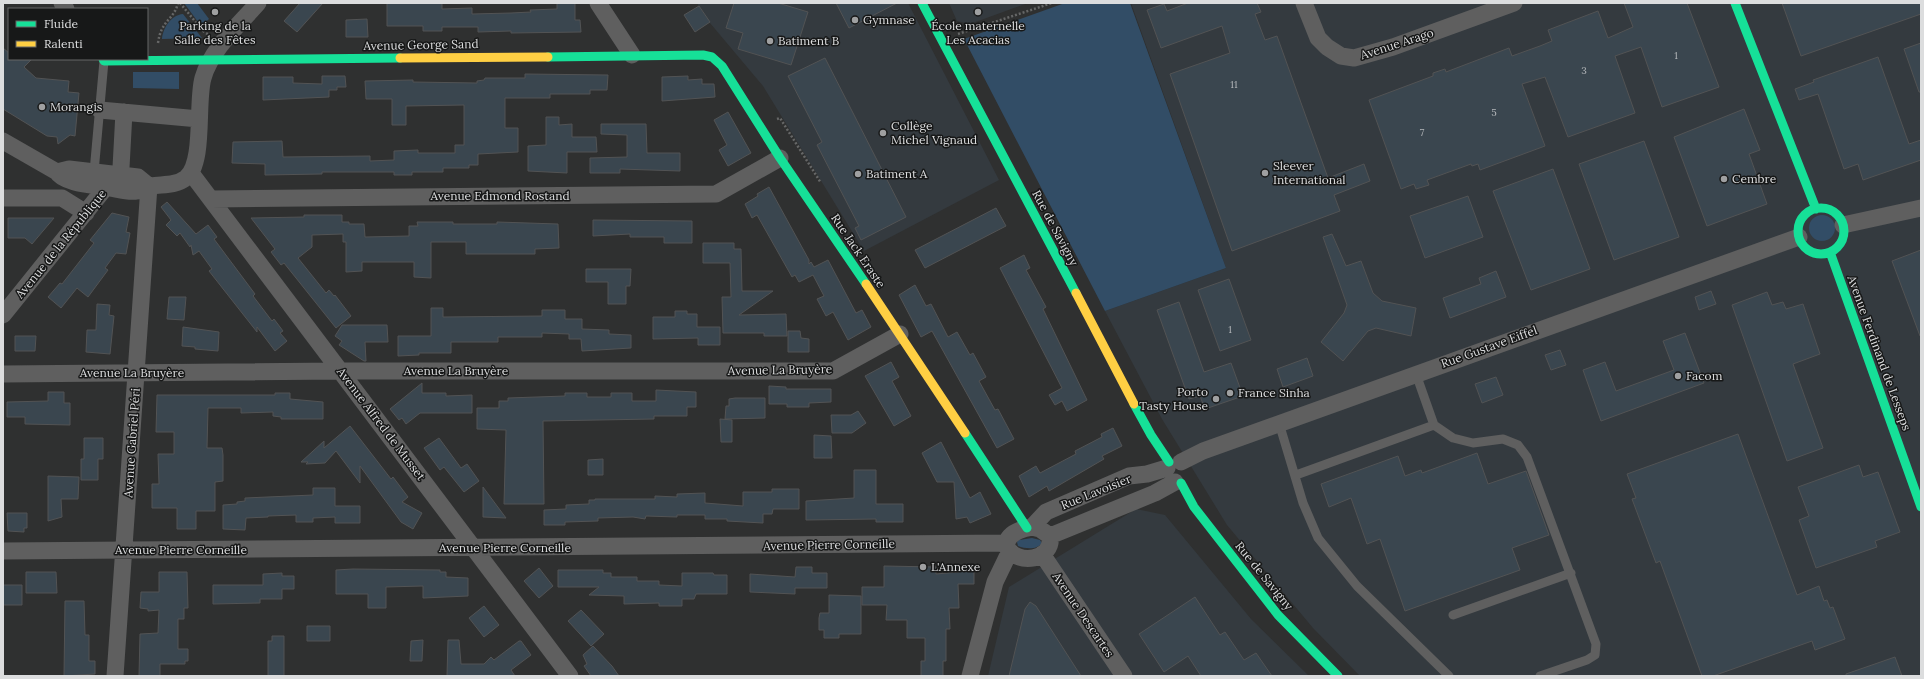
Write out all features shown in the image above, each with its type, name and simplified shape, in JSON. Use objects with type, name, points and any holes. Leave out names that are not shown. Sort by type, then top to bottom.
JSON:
[{"type":"street","points":[[3,141],[57,172],[69,169],[110,179],[138,177],[149,186],[174,184],[186,178],[197,158],[203,78],[211,60],[222,45],[258,3]]},
{"type":"street","points":[[598,3],[632,55]]},
{"type":"street","name":"Rue de Savigny","points":[[922,3],[1151,435],[1178,472],[1194,507],[1278,614],[1338,676]]},
{"type":"street","name":"Avenue Arago","points":[[1304,3],[1318,38],[1341,56],[1354,58],[1393,47],[1514,3]]},
{"type":"street","points":[[1735,3],[1816,209]]},
{"type":"street","name":"Avenue George Sand","points":[[104,60],[156,61],[632,55]]},
{"type":"street","name":"Rue Jack Eraste","points":[[632,55],[703,55],[712,57],[722,66],[780,158],[900,334],[1029,528]]},
{"type":"street","points":[[100,110],[199,119]]},
{"type":"street","points":[[110,179],[124,112]]},
{"type":"street","name":"Avenue Edmond Rostand","points":[[211,199],[716,194],[780,158]]},
{"type":"street","name":"Avenue Alfred de Musset","points":[[190,173],[570,676]]},
{"type":"street","name":"Avenue de la République","points":[[3,315],[86,213],[110,179]]},
{"type":"street","name":"Avenue Gabriel Péri","points":[[115,676],[149,186]]},
{"type":"street","points":[[3,198],[62,198],[86,213]]},
{"type":"street","points":[[1843,225],[1921,208]]},
{"type":"street","points":[[1811,210],[1830,210],[1841,219],[1843,225],[1844,232],[1840,244],[1830,252],[1817,254],[1802,243],[1799,237],[1799,225],[1802,219],[1811,210]]},
{"type":"street","name":"Rue Gustave Eiffel","points":[[1178,472],[1203,450],[1799,237]]},
{"type":"street","name":"Avenue Ferdinand de Lesseps","points":[[1830,252],[1921,507]]},
{"type":"street","name":"Avenue La Bruyère","points":[[3,374],[341,371],[833,371],[900,334]]},
{"type":"street","name":"Rue Lavoisier","points":[[1029,528],[1046,512],[1129,476],[1178,472]]},
{"type":"street","name":"Rue Lavoisier","points":[[1050,536],[1155,493],[1178,472]]},
{"type":"street","points":[[970,676],[995,582],[1012,533],[1029,528],[1040,528],[1050,536],[1052,544],[1042,554],[1024,559],[1014,556],[1008,548]]},
{"type":"street","name":"Avenue Pierre Corneille","points":[[3,551],[1008,548]]},
{"type":"street","name":"Avenue Descartes","points":[[1042,554],[1124,676]]},
{"type":"lane","points":[[104,60],[100,110],[110,179]]},
{"type":"lane","points":[[1416,374],[1434,425],[1453,438],[1473,443],[1503,439],[1518,445],[1527,457],[1596,644],[1595,655],[1587,660],[1540,676]]},
{"type":"lane","points":[[1279,423],[1296,475],[1303,503],[1318,538],[1357,586],[1449,676]]},
{"type":"lane","points":[[1296,475],[1434,425]]},
{"type":"lane","points":[[1453,615],[1571,573]]},
{"type":"path","points":[[156,61],[162,27],[176,10],[179,3],[203,31],[222,45]]},
{"type":"path","points":[[941,40],[1052,3]]},
{"type":"shaded area","points":[[184,3],[197,3],[209,19],[201,26]]},
{"type":"shaded area","name":"Collège Michel Vignaud","points":[[697,3],[908,3],[999,180],[864,251],[763,86],[710,23]]},
{"type":"shaded area","name":"École maternelle Les Acacias","points":[[949,3],[1028,3],[970,24],[957,21]]},
{"type":"shaded area","points":[[1065,3],[1130,3],[1226,268],[1105,311],[964,39]]},
{"type":"shaded area","points":[[1131,3],[1921,3],[1921,676],[1360,676],[1313,628],[1227,525],[1162,419],[1105,311],[1226,268]]},
{"type":"shaded area","points":[[183,14],[202,38],[162,39],[164,31],[171,19]]},
{"type":"shaded area","points":[[133,72],[179,72],[179,89],[133,88]]},
{"type":"shaded area","points":[[1822,215],[1831,219],[1835,228],[1831,237],[1822,241],[1813,237],[1809,228],[1813,219]]},
{"type":"shaded area","points":[[1136,509],[1165,515],[1251,619],[1309,676],[988,676],[1009,587]]},
{"type":"shaded area","points":[[1032,538],[1040,540],[1042,543],[1037,547],[1031,548],[1018,546],[1017,542],[1019,540]]},
{"type":"building","points":[[300,3],[323,3],[297,32],[284,21]]},
{"type":"building","points":[[387,3],[442,3],[442,9],[472,8],[472,14],[531,12],[530,10],[557,9],[557,3],[575,3],[575,20],[580,20],[581,32],[478,32],[478,27],[442,27],[442,31],[423,31],[423,26],[387,26]]},
{"type":"building","name":"Batiment B","points":[[734,3],[778,3],[808,12],[791,65],[738,49],[743,33],[726,28]]},
{"type":"building","name":"Gymnase","points":[[836,3],[897,3],[849,28]]},
{"type":"building","points":[[1188,3],[1257,3],[1261,12],[1255,14],[1265,40],[1277,36],[1328,178],[1364,164],[1370,181],[1334,195],[1340,211],[1232,251],[1170,74],[1230,53],[1222,26],[1161,48],[1147,10],[1164,4],[1167,11]]},
{"type":"building","points":[[1624,3],[1687,3],[1719,87],[1662,107],[1641,47],[1615,56],[1635,113],[1568,137],[1545,77],[1522,84],[1545,146],[1480,170],[1478,164],[1472,166],[1471,164],[1427,180],[1429,185],[1416,189],[1414,184],[1401,189],[1369,100],[1433,76],[1433,73],[1445,69],[1446,72],[1509,48],[1512,56],[1540,46],[1552,41],[1548,30],[1598,11],[1608,38],[1633,27]]},
{"type":"building","points":[[1782,3],[1921,3],[1921,14],[1801,56]]},
{"type":"building","points":[[699,6],[710,22],[695,32],[684,15]]},
{"type":"building","points":[[367,19],[368,37],[346,37],[346,20]]},
{"type":"building","points":[[1921,43],[1921,92],[1919,92],[1904,49]]},
{"type":"building","name":"Morangis","points":[[3,48],[8,52],[8,60],[31,60],[24,67],[36,78],[69,81],[68,92],[79,93],[75,136],[70,135],[58,144],[57,137],[47,136],[3,109]]},
{"type":"building","points":[[1878,57],[1909,144],[1921,140],[1921,160],[1863,180],[1858,164],[1844,169],[1818,94],[1799,100],[1795,89],[1814,82],[1813,80]]},
{"type":"building","name":"Batiment A","points":[[825,58],[906,217],[861,240],[855,228],[859,226],[817,145],[822,142],[788,76]]},
{"type":"building","points":[[525,74],[608,75],[607,90],[590,90],[590,94],[550,94],[550,98],[505,98],[505,128],[518,128],[518,152],[478,154],[478,165],[469,165],[469,168],[443,168],[443,172],[412,172],[412,175],[394,175],[394,172],[322,172],[322,174],[265,175],[265,164],[232,163],[233,142],[282,141],[283,157],[370,156],[370,161],[394,160],[394,151],[418,150],[418,153],[455,153],[455,145],[464,145],[464,105],[406,106],[406,125],[392,125],[392,99],[366,99],[365,81],[413,80],[413,82],[477,83],[477,81],[484,80],[485,78],[525,78]]},
{"type":"building","points":[[322,76],[345,76],[346,87],[337,87],[337,90],[329,90],[329,97],[263,100],[263,77],[293,77],[293,83],[322,84]]},
{"type":"building","points":[[688,76],[688,80],[702,79],[702,84],[714,84],[715,97],[662,101],[662,77]]},
{"type":"building","name":"Cembre","points":[[1744,109],[1760,150],[1749,154],[1767,204],[1707,226],[1674,137]]},
{"type":"building","points":[[728,112],[751,153],[728,166],[719,150],[727,145],[714,120]]},
{"type":"building","points":[[546,117],[559,117],[559,125],[572,124],[572,137],[596,137],[597,152],[567,152],[567,173],[528,171],[528,146],[546,145]]},
{"type":"building","points":[[601,124],[646,124],[647,153],[680,153],[680,171],[620,169],[620,173],[590,173],[590,158],[627,157],[627,135],[601,134]]},
{"type":"building","points":[[1644,141],[1679,237],[1614,260],[1579,164]]},
{"type":"building","points":[[1553,169],[1590,269],[1531,290],[1493,191]]},
{"type":"building","points":[[769,187],[809,260],[809,264],[811,262],[814,267],[828,260],[856,313],[862,310],[871,327],[848,340],[833,312],[826,316],[817,299],[824,296],[813,275],[799,282],[795,275],[792,277],[757,215],[752,218],[745,204],[758,196],[757,194]]},
{"type":"building","points":[[1468,196],[1483,237],[1425,258],[1410,216]]},
{"type":"building","points":[[167,202],[196,234],[208,225],[217,237],[214,239],[255,294],[253,296],[272,321],[274,319],[283,331],[280,333],[287,341],[275,351],[257,327],[257,332],[209,271],[212,269],[199,251],[193,255],[191,245],[190,247],[180,233],[177,236],[166,225],[171,220],[161,207]]},
{"type":"building","points":[[996,208],[1006,226],[925,268],[915,250]]},
{"type":"building","points":[[112,213],[129,217],[126,232],[130,233],[126,254],[116,253],[105,268],[108,270],[88,297],[77,288],[61,308],[48,297],[60,283],[62,284],[94,243],[90,240]]},
{"type":"building","points":[[304,215],[342,215],[342,222],[349,222],[349,224],[364,224],[365,237],[409,236],[409,226],[418,226],[417,222],[453,222],[453,224],[497,224],[497,222],[558,224],[559,248],[535,249],[535,254],[466,254],[466,242],[431,242],[431,278],[414,277],[414,262],[362,262],[362,271],[346,272],[346,242],[343,242],[343,234],[312,235],[312,247],[298,258],[326,293],[329,290],[334,296],[335,295],[351,316],[336,328],[284,263],[281,265],[271,252],[275,249],[251,218],[304,217]]},
{"type":"building","points":[[8,218],[54,218],[32,244],[25,238],[8,238]]},
{"type":"building","points":[[593,220],[692,221],[692,243],[664,243],[664,237],[630,237],[630,234],[593,236]]},
{"type":"building","points":[[1332,234],[1346,266],[1361,261],[1373,293],[1382,301],[1416,308],[1411,336],[1376,328],[1368,331],[1343,361],[1321,342],[1344,313],[1347,305],[1323,237]]},
{"type":"building","points":[[703,243],[734,243],[734,249],[741,249],[742,291],[773,291],[739,315],[786,314],[787,336],[764,336],[764,333],[723,333],[722,297],[731,297],[730,263],[703,263]]},
{"type":"building","points":[[1921,250],[1921,336],[1920,336],[1892,261]]},
{"type":"building","points":[[1024,255],[1030,268],[1026,270],[1046,307],[1043,309],[1087,400],[1067,411],[1062,401],[1055,405],[1049,395],[1062,388],[1000,268]]},
{"type":"building","points":[[586,269],[631,269],[630,286],[626,286],[626,304],[608,304],[608,282],[586,282]]},
{"type":"building","points":[[1496,271],[1506,297],[1450,318],[1443,298],[1481,284],[1479,278]]},
{"type":"building","points":[[1229,279],[1251,340],[1220,351],[1198,290]]},
{"type":"building","points":[[915,285],[926,306],[931,304],[948,337],[957,332],[970,355],[973,353],[986,377],[979,381],[995,410],[998,409],[1014,439],[997,448],[932,331],[921,337],[899,295]]},
{"type":"building","points":[[1711,291],[1716,304],[1699,310],[1695,297]]},
{"type":"building","points":[[1767,292],[1772,305],[1783,302],[1786,309],[1803,304],[1820,354],[1793,364],[1823,448],[1787,461],[1732,305]]},
{"type":"building","points":[[169,297],[186,297],[184,320],[167,319]]},
{"type":"building","points":[[1179,302],[1204,372],[1231,363],[1243,396],[1205,409],[1200,396],[1189,399],[1157,310]]},
{"type":"building","points":[[97,304],[110,305],[109,315],[114,316],[110,354],[86,352],[87,330],[96,330]]},
{"type":"building","points":[[431,308],[443,308],[443,317],[542,316],[542,310],[565,310],[565,319],[582,319],[582,329],[609,330],[609,334],[631,335],[631,348],[582,351],[581,339],[569,339],[569,334],[542,333],[542,337],[498,337],[498,342],[451,342],[451,353],[419,353],[419,355],[398,356],[398,336],[431,336]]},
{"type":"building","points":[[675,311],[687,311],[687,314],[697,314],[697,327],[720,327],[720,345],[698,345],[698,338],[653,339],[653,317],[675,317]]},
{"type":"building","points":[[342,325],[387,325],[388,342],[365,342],[366,361],[364,361],[339,345],[342,341],[335,336]]},
{"type":"building","points":[[183,327],[219,332],[218,351],[182,346]]},
{"type":"building","points":[[788,331],[800,331],[801,338],[809,339],[809,352],[788,352]]},
{"type":"building","name":"Facom","points":[[1685,333],[1704,383],[1601,421],[1583,370],[1605,362],[1616,391],[1674,370],[1663,341]]},
{"type":"building","points":[[15,336],[36,336],[35,351],[15,351]]},
{"type":"building","points":[[1560,350],[1566,365],[1551,370],[1545,355]]},
{"type":"building","points":[[1307,358],[1313,376],[1283,387],[1277,369]]},
{"type":"building","points":[[891,362],[899,377],[892,381],[911,416],[894,426],[865,376]]},
{"type":"building","points":[[1496,377],[1503,395],[1482,403],[1475,384]]},
{"type":"building","points":[[422,383],[422,393],[446,393],[446,396],[472,395],[472,413],[420,413],[406,424],[402,418],[399,420],[390,409]]},
{"type":"building","points":[[769,386],[786,387],[786,389],[831,389],[831,402],[809,403],[809,407],[787,407],[787,404],[769,404]]},
{"type":"building","points":[[656,390],[696,392],[696,407],[687,407],[687,416],[654,416],[654,419],[543,421],[544,504],[504,504],[506,430],[477,429],[477,408],[499,408],[499,401],[508,401],[508,398],[565,396],[565,393],[587,393],[587,397],[611,397],[611,393],[632,393],[632,401],[656,401]]},
{"type":"building","points":[[48,392],[64,392],[64,403],[70,403],[70,425],[25,424],[25,417],[7,417],[7,402],[48,401]]},
{"type":"building","points":[[275,393],[290,393],[290,399],[323,402],[323,419],[281,419],[281,417],[273,416],[273,412],[241,413],[241,408],[208,408],[207,448],[222,448],[223,455],[223,481],[215,482],[215,511],[196,511],[196,529],[177,529],[177,508],[152,508],[152,484],[159,484],[158,454],[174,454],[174,432],[156,432],[157,395],[275,395]]},
{"type":"building","points":[[765,398],[765,418],[725,419],[726,406],[729,406],[729,399]]},
{"type":"building","points":[[858,411],[866,423],[852,433],[832,433],[831,415],[851,415]]},
{"type":"building","points":[[720,419],[732,420],[732,442],[721,442]]},
{"type":"building","points":[[350,426],[391,479],[393,477],[408,497],[402,502],[422,513],[413,529],[401,522],[360,466],[360,483],[336,451],[325,463],[306,464],[308,462],[301,462],[324,441],[324,448]]},
{"type":"building","points":[[1113,428],[1122,446],[1102,456],[1104,459],[1049,491],[1047,486],[1029,497],[1019,476],[1036,466],[1040,473],[1076,454],[1075,451],[1102,437],[1101,434]]},
{"type":"building","points":[[1738,434],[1797,595],[1819,586],[1824,601],[1827,600],[1830,608],[1833,607],[1845,639],[1815,650],[1812,641],[1713,676],[1702,676],[1660,561],[1656,563],[1632,499],[1636,498],[1627,474]]},
{"type":"building","points":[[814,435],[831,436],[832,458],[814,458]]},
{"type":"building","points":[[84,438],[103,438],[103,459],[98,459],[98,480],[81,480],[81,459],[84,459]]},
{"type":"building","points":[[439,438],[461,468],[467,464],[479,481],[464,492],[444,467],[440,470],[424,448]]},
{"type":"building","points":[[941,442],[970,498],[980,492],[991,514],[970,523],[967,517],[956,519],[954,482],[937,482],[922,453]]},
{"type":"building","points":[[1477,453],[1488,484],[1526,471],[1549,535],[1512,548],[1520,570],[1405,611],[1380,539],[1367,544],[1351,498],[1329,507],[1321,484],[1398,456],[1405,476],[1421,470],[1422,473]]},
{"type":"building","points":[[603,459],[603,475],[588,475],[588,460]]},
{"type":"building","points":[[1859,465],[1863,477],[1878,472],[1900,532],[1875,541],[1877,547],[1816,568],[1799,520],[1809,516],[1798,487]]},
{"type":"building","points":[[854,470],[876,470],[876,504],[903,504],[903,522],[876,522],[876,519],[806,520],[806,501],[854,498]]},
{"type":"building","points":[[48,476],[79,477],[78,499],[61,499],[62,517],[48,521]]},
{"type":"building","points":[[483,487],[506,518],[483,517]]},
{"type":"building","points":[[313,488],[335,488],[335,506],[360,506],[360,523],[335,523],[335,517],[313,518],[313,522],[296,522],[296,515],[268,516],[246,518],[245,530],[223,529],[223,505],[237,504],[237,502],[245,501],[245,498],[313,495]]},
{"type":"building","points":[[772,489],[799,489],[799,509],[773,509],[772,514],[763,514],[763,523],[727,521],[727,519],[705,519],[705,515],[677,515],[677,517],[646,516],[645,519],[633,517],[598,518],[598,521],[565,522],[565,525],[544,525],[544,510],[566,509],[566,505],[589,504],[589,500],[595,499],[655,499],[655,496],[677,497],[677,494],[705,493],[705,503],[743,506],[743,492],[772,492]]},
{"type":"building","points":[[7,513],[27,513],[27,528],[24,528],[24,532],[8,531]]},
{"type":"building","points":[[884,566],[936,567],[936,574],[959,572],[959,567],[974,566],[974,584],[958,584],[959,608],[949,608],[950,629],[946,629],[946,661],[943,661],[943,676],[921,676],[921,661],[925,661],[925,638],[907,638],[907,620],[886,620],[887,605],[862,605],[862,587],[884,587]]},
{"type":"building","points":[[796,567],[812,567],[812,573],[827,573],[827,588],[795,588],[795,594],[750,592],[750,574],[795,577]]},
{"type":"building","points":[[539,568],[553,586],[539,598],[524,581]]},
{"type":"building","points":[[336,570],[440,570],[440,572],[446,572],[446,577],[468,578],[468,596],[423,598],[423,586],[386,587],[386,608],[368,608],[368,594],[336,594]]},
{"type":"building","points":[[558,570],[603,570],[603,573],[611,573],[611,577],[637,577],[637,581],[659,581],[659,585],[682,586],[682,573],[713,573],[714,575],[727,575],[727,594],[696,594],[694,599],[682,599],[682,606],[659,606],[659,603],[624,604],[624,596],[589,595],[599,587],[558,587]]},
{"type":"building","points":[[26,572],[56,572],[57,593],[26,593]]},
{"type":"building","points":[[159,572],[187,572],[188,608],[184,608],[184,619],[178,619],[178,649],[188,649],[188,661],[185,661],[185,664],[160,664],[160,676],[139,676],[140,634],[158,633],[159,610],[148,611],[148,609],[140,608],[141,592],[159,592]]},
{"type":"building","points":[[282,573],[282,576],[294,576],[294,589],[282,589],[282,599],[260,599],[260,603],[213,604],[213,585],[263,585],[263,574]]},
{"type":"building","points":[[3,585],[22,585],[22,605],[3,605]]},
{"type":"building","points":[[829,595],[861,596],[861,634],[839,634],[839,638],[824,638],[824,630],[819,630],[819,618],[820,613],[829,613]]},
{"type":"building","points":[[1195,597],[1220,635],[1225,632],[1244,660],[1256,653],[1272,676],[1201,676],[1188,656],[1164,672],[1139,634]]},
{"type":"building","points":[[65,601],[84,601],[85,635],[89,635],[89,661],[95,661],[95,674],[64,676]]},
{"type":"building","points":[[1030,602],[1036,606],[1081,676],[1009,676],[1025,609]]},
{"type":"building","points":[[484,606],[499,625],[484,637],[469,618]]},
{"type":"building","points":[[581,610],[604,634],[591,646],[568,621]]},
{"type":"building","points":[[307,626],[330,626],[330,641],[307,641]]},
{"type":"building","points":[[272,636],[284,636],[284,676],[268,676],[268,641],[272,641]]},
{"type":"building","points":[[423,640],[422,661],[410,661],[411,641]]},
{"type":"building","points":[[448,640],[459,640],[461,664],[484,664],[491,657],[494,660],[519,641],[521,641],[531,655],[511,670],[515,676],[447,676]]},
{"type":"building","points":[[593,646],[612,666],[619,676],[591,676],[584,666],[587,664],[583,655]]},
{"type":"building","points":[[1895,657],[1902,676],[1846,676],[1846,674]]},
{"type":"traffic: fast","points":[[922,3],[1076,293]]},
{"type":"traffic: fast","points":[[1735,3],[1816,209]]},
{"type":"traffic: fast","points":[[548,57],[703,55],[712,57],[722,66],[780,158],[866,284]]},
{"type":"traffic: fast","points":[[104,60],[400,58]]},
{"type":"traffic: fast","points":[[1821,208],[1834,212],[1840,218],[1844,231],[1840,244],[1834,250],[1821,254],[1808,250],[1802,244],[1798,231],[1802,218],[1808,212],[1821,208]]},
{"type":"traffic: fast","points":[[1830,252],[1921,507]]},
{"type":"traffic: fast","points":[[1134,404],[1151,435],[1169,462]]},
{"type":"traffic: fast","points":[[965,433],[1027,528]]},
{"type":"traffic: fast","points":[[1181,483],[1194,507],[1278,615],[1338,676]]},
{"type":"traffic: slow","points":[[400,58],[548,57]]},
{"type":"traffic: slow","points":[[866,284],[965,433]]},
{"type":"traffic: slow","points":[[1076,293],[1134,404]]},
{"type":"place","name":"Parking de la Salle des Fêtes","points":[[215,12]]},
{"type":"place","name":"École maternelle Les Acacias","points":[[978,12]]},
{"type":"place","name":"Gymnase","points":[[855,20]]},
{"type":"place","name":"Batiment B","points":[[770,41]]},
{"type":"place","name":"Morangis","points":[[42,107]]},
{"type":"place","name":"Collège Michel Vignaud","points":[[883,133]]},
{"type":"place","name":"Sleever International","points":[[1265,173]]},
{"type":"place","name":"Batiment A","points":[[858,174]]},
{"type":"place","name":"Cembre","points":[[1724,179]]},
{"type":"place","name":"Facom","points":[[1678,376]]},
{"type":"place","name":"France Sinha","points":[[1230,393]]},
{"type":"place","name":"Porto Tasty House","points":[[1216,399]]},
{"type":"place","name":"L'Annexe","points":[[923,567]]}]
